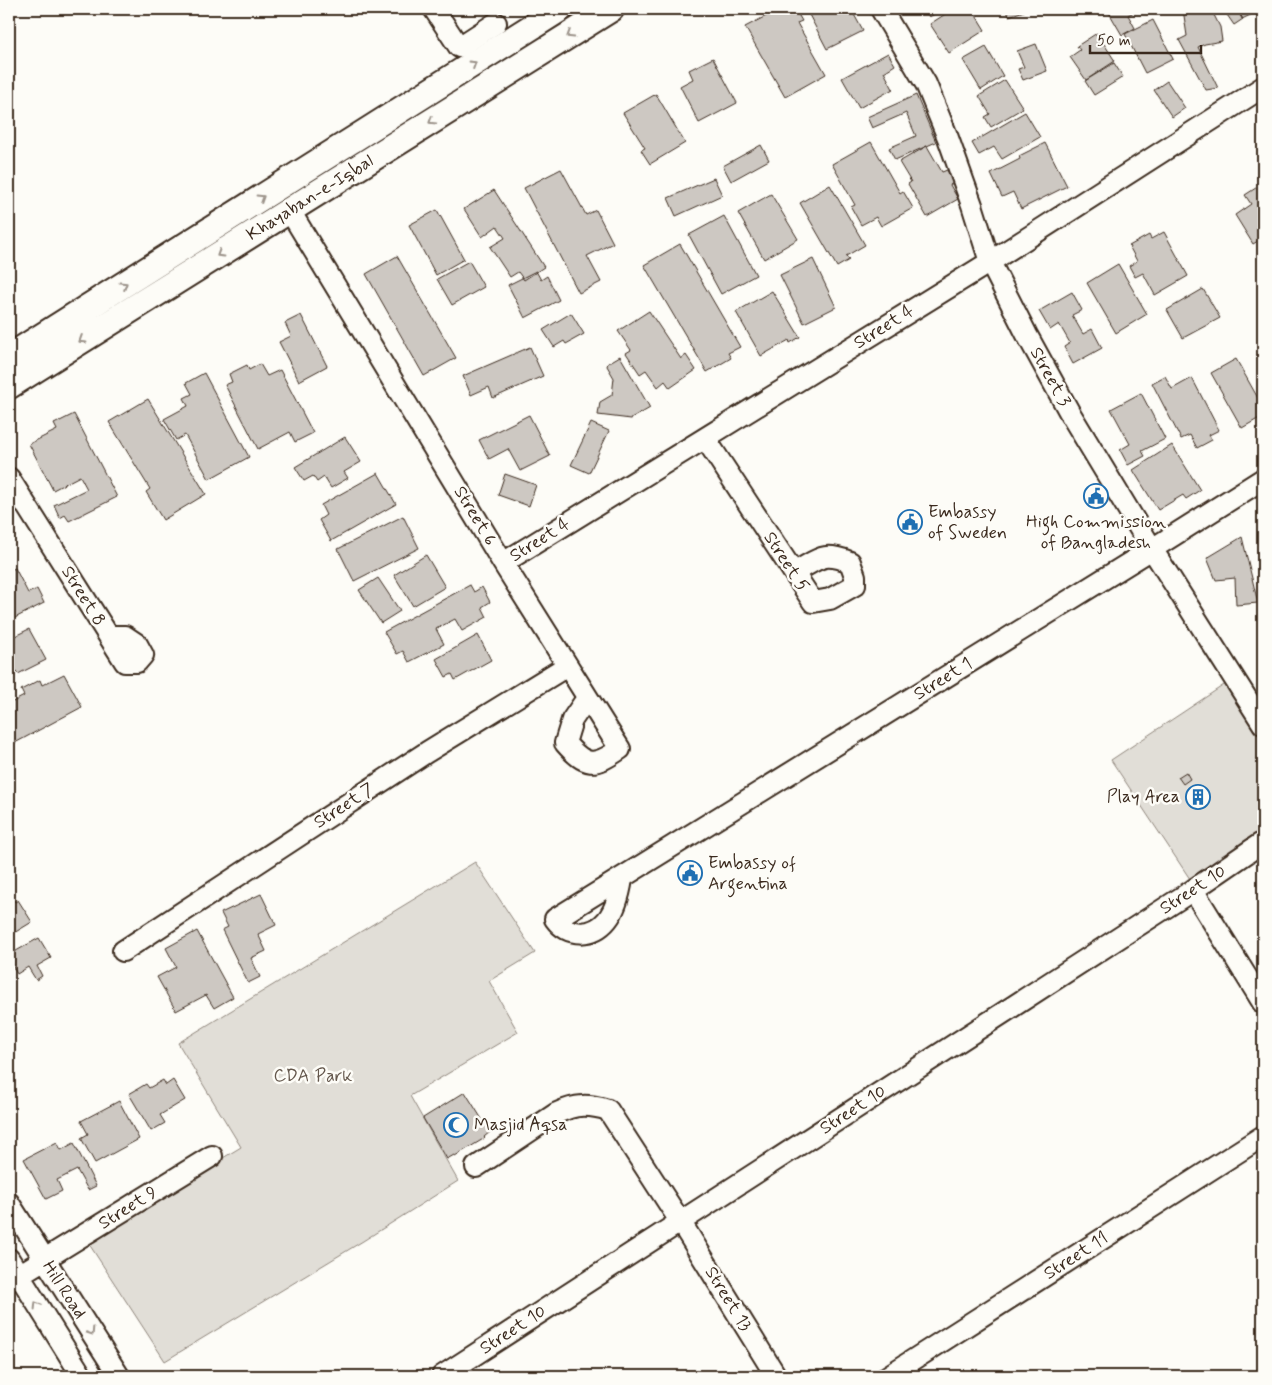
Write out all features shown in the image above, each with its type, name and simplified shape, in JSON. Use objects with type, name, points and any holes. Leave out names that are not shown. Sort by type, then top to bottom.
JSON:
[{"type":"main road","name":"Khayaban-e-Iqbal","points":[[9,357],[504,26],[560,9]]},
{"type":"main road","name":"Khayaban-e-Iqbal","points":[[9,386],[611,9]]},
{"type":"main road","points":[[504,26],[539,54]]},
{"type":"street","points":[[434,9],[459,48],[504,26]]},
{"type":"street","name":"Street 3","points":[[881,9],[926,84],[948,138],[990,262],[1027,335],[1071,415],[1152,549],[1263,724]]},
{"type":"street","name":"Street 4","points":[[503,563],[990,262],[1263,87]]},
{"type":"street","name":"Street 6","points":[[290,211],[503,563],[620,749],[608,757],[592,763],[578,757],[565,743],[572,720],[584,701]]},
{"type":"street","name":"Street 5","points":[[704,438],[813,602],[830,599],[855,584],[855,576],[850,562],[836,556],[823,556],[795,572]]},
{"type":"street","name":"Street 8","points":[[9,478],[125,662],[137,662],[143,655],[137,644],[125,636],[111,636]]},
{"type":"street","name":"Street 1","points":[[622,879],[1263,479]]},
{"type":"street","name":"Street 7","points":[[123,951],[427,752],[567,666]]},
{"type":"street","name":"Street 10","points":[[442,1376],[1193,890],[1263,842]]},
{"type":"street","points":[[1193,890],[1263,1003]]},
{"type":"street","name":"Street 13","points":[[476,1167],[557,1113],[570,1107],[595,1106],[608,1110],[776,1376]]},
{"type":"street","name":"Street 11","points":[[888,1376],[1263,1136]]},
{"type":"street","name":"Street 9","points":[[12,1272],[44,1260],[212,1156]]},
{"type":"street","name":"Hill Road","points":[[9,1202],[44,1260],[120,1376]]},
{"type":"street","name":"Hill Road","points":[[12,1272],[82,1376]]},
{"type":"green space","points":[[1227,683],[1263,737],[1263,836],[1192,882],[1111,760]]},
{"type":"green space","name":"CDA Park","points":[[475,862],[535,953],[489,981],[518,1032],[410,1096],[458,1181],[165,1361],[87,1241],[241,1147],[178,1043]]},
{"type":"building","points":[[767,9],[795,9],[802,21],[797,23],[826,74],[785,97],[745,27],[770,14]]},
{"type":"building","points":[[806,9],[851,9],[863,31],[827,49]]},
{"type":"building","points":[[925,9],[945,9],[929,17]]},
{"type":"building","points":[[953,9],[972,9],[985,30],[949,53],[930,24]]},
{"type":"building","points":[[1006,9],[1030,9],[1009,16]]},
{"type":"building","points":[[1107,9],[1140,9],[1128,15],[1135,28],[1122,35]]},
{"type":"building","points":[[1183,9],[1211,9],[1220,27],[1222,41],[1198,47],[1218,88],[1206,90],[1179,40],[1187,36]]},
{"type":"building","points":[[1223,9],[1237,9],[1243,19],[1234,25]]},
{"type":"building","points":[[1237,9],[1263,9],[1242,19]]},
{"type":"building","points":[[1153,20],[1173,59],[1145,73],[1125,34]]},
{"type":"building","points":[[1097,33],[1115,61],[1086,80],[1070,57],[1080,50],[1077,46]]},
{"type":"building","points":[[1036,44],[1047,71],[1023,80],[1018,69],[1024,67],[1017,51]]},
{"type":"building","points":[[986,47],[1003,76],[981,90],[963,60]]},
{"type":"building","points":[[888,53],[895,65],[884,72],[893,89],[859,108],[842,78]]},
{"type":"building","points":[[713,58],[737,103],[699,123],[680,86],[693,79],[689,70]]},
{"type":"building","points":[[1114,63],[1123,77],[1094,95],[1085,81]]},
{"type":"building","points":[[1005,80],[1023,108],[991,127],[985,117],[990,114],[979,96]]},
{"type":"building","points":[[1167,81],[1185,108],[1172,117],[1154,90]]},
{"type":"building","points":[[656,94],[685,143],[650,164],[641,150],[645,148],[623,113]]},
{"type":"building","points":[[916,95],[936,142],[895,160],[889,148],[916,136],[906,113],[872,128],[867,117]]},
{"type":"building","points":[[1025,112],[1040,137],[1002,159],[994,147],[979,155],[972,143]]},
{"type":"building","points":[[871,142],[900,193],[903,191],[913,208],[881,226],[876,217],[861,225],[851,207],[855,205],[832,164]]},
{"type":"building","points":[[1045,143],[1067,186],[1021,209],[1013,192],[1002,197],[991,174],[1020,159],[1019,156]]},
{"type":"building","points":[[761,145],[769,160],[731,181],[723,166]]},
{"type":"building","points":[[927,146],[942,172],[947,170],[954,182],[950,185],[958,199],[927,217],[908,184],[911,182],[899,162]]},
{"type":"building","points":[[561,169],[586,215],[596,210],[613,243],[587,256],[601,282],[579,293],[524,188]]},
{"type":"building","points":[[714,178],[722,195],[676,216],[668,198]]},
{"type":"building","points":[[1262,184],[1263,238],[1253,244],[1235,215],[1251,204],[1245,195]]},
{"type":"building","points":[[830,185],[865,245],[846,256],[849,260],[837,267],[800,203]]},
{"type":"building","points":[[494,190],[544,267],[524,280],[518,272],[510,277],[490,247],[505,238],[497,226],[482,237],[464,209]]},
{"type":"building","points":[[771,194],[798,239],[764,259],[738,213]]},
{"type":"building","points":[[437,210],[464,259],[436,275],[409,225]]},
{"type":"building","points":[[724,216],[756,275],[721,294],[689,235]]},
{"type":"building","points":[[1164,232],[1188,276],[1155,295],[1143,273],[1135,277],[1129,266],[1137,261],[1129,246],[1149,235],[1151,239]]},
{"type":"building","points":[[680,244],[740,347],[728,353],[731,358],[707,372],[644,265]]},
{"type":"building","points":[[397,256],[456,358],[424,376],[366,274]]},
{"type":"building","points":[[813,259],[836,307],[804,323],[780,275]]},
{"type":"building","points":[[469,261],[484,287],[452,305],[437,279]]},
{"type":"building","points":[[1118,264],[1147,314],[1116,333],[1087,283]]},
{"type":"building","points":[[536,271],[541,280],[547,276],[559,300],[525,318],[508,285]]},
{"type":"building","points":[[1203,289],[1220,318],[1183,338],[1167,310]]},
{"type":"building","points":[[772,291],[800,337],[790,343],[789,340],[761,356],[736,312]]},
{"type":"building","points":[[1072,292],[1082,310],[1072,315],[1083,334],[1092,329],[1102,348],[1073,364],[1064,347],[1070,343],[1059,324],[1050,330],[1039,311]]},
{"type":"building","points":[[649,311],[681,359],[686,355],[696,370],[670,388],[665,381],[658,387],[646,370],[640,374],[626,353],[631,350],[618,331]]},
{"type":"building","points":[[571,313],[584,334],[566,344],[564,341],[554,347],[543,330]]},
{"type":"building","points":[[301,315],[327,366],[299,381],[279,342],[291,336],[285,323]]},
{"type":"building","points":[[530,347],[543,376],[493,398],[489,387],[471,395],[463,376]]},
{"type":"building","points":[[620,356],[650,408],[631,419],[598,415],[600,402],[612,395],[614,378],[607,366],[608,363]]},
{"type":"building","points":[[1236,359],[1263,407],[1263,416],[1242,428],[1211,373]]},
{"type":"building","points":[[260,364],[267,376],[280,370],[313,433],[295,442],[290,432],[258,449],[225,385],[232,382],[229,374],[247,365],[249,370]]},
{"type":"building","points":[[204,373],[249,457],[209,479],[185,435],[176,440],[164,419],[188,406],[184,398],[192,394],[186,383]]},
{"type":"building","points":[[1165,376],[1172,389],[1192,378],[1219,430],[1209,435],[1212,440],[1197,448],[1190,435],[1181,439],[1152,383]]},
{"type":"building","points":[[1141,393],[1165,439],[1142,451],[1145,456],[1128,465],[1120,450],[1130,444],[1111,409]]},
{"type":"building","points":[[148,399],[206,494],[163,520],[146,492],[150,489],[109,422]]},
{"type":"building","points":[[74,414],[117,497],[69,521],[65,515],[60,518],[54,505],[87,489],[80,476],[53,490],[29,444],[57,430],[54,424]]},
{"type":"building","points":[[529,415],[550,456],[520,471],[508,449],[489,459],[479,440]]},
{"type":"building","points":[[591,423],[609,431],[589,473],[571,465]]},
{"type":"building","points":[[345,437],[361,462],[344,472],[348,478],[331,488],[324,477],[317,482],[313,476],[304,481],[295,467]]},
{"type":"building","points":[[1172,445],[1200,490],[1186,499],[1183,495],[1158,510],[1133,470]]},
{"type":"building","points":[[378,473],[396,504],[331,541],[319,520],[326,515],[321,505]]},
{"type":"building","points":[[505,474],[536,485],[529,506],[498,495]]},
{"type":"building","points":[[403,516],[419,548],[354,581],[338,549]]},
{"type":"building","points":[[1242,537],[1258,603],[1236,605],[1235,578],[1216,580],[1207,558]]},
{"type":"building","points":[[426,555],[445,587],[413,606],[394,575]]},
{"type":"building","points":[[15,568],[28,593],[37,589],[44,603],[9,621],[9,571]]},
{"type":"building","points":[[378,578],[400,611],[381,623],[359,590]]},
{"type":"building","points":[[470,585],[474,592],[482,587],[490,602],[482,607],[487,617],[462,631],[455,619],[436,629],[444,644],[409,662],[403,651],[397,654],[384,632]]},
{"type":"building","points":[[29,629],[46,660],[18,674],[12,664],[9,665],[9,639]]},
{"type":"building","points":[[478,635],[491,660],[455,680],[452,674],[446,677],[436,659]]},
{"type":"building","points":[[64,674],[82,707],[13,744],[9,737],[9,704],[24,696],[21,690],[40,680],[42,685]]},
{"type":"building","name":"Play Area","points":[[1186,772],[1190,779],[1183,784],[1178,777]]},
{"type":"building","name":"Play Area","points":[[1195,792],[1201,795],[1205,792],[1204,797],[1206,800],[1199,803],[1195,801],[1192,797]]},
{"type":"building","points":[[9,892],[15,902],[18,900],[32,922],[9,936]]},
{"type":"building","points":[[261,894],[276,925],[258,934],[266,951],[251,958],[260,977],[248,983],[222,930],[228,927],[221,913]]},
{"type":"building","points":[[197,931],[233,997],[214,1008],[206,995],[176,1011],[157,977],[176,967],[166,948]]},
{"type":"building","points":[[39,938],[51,958],[37,966],[42,976],[36,980],[28,967],[17,974],[12,965],[9,967],[9,955]]},
{"type":"building","points":[[163,1080],[166,1085],[173,1080],[185,1100],[160,1115],[165,1123],[151,1131],[129,1094],[146,1084],[149,1088]]},
{"type":"building","name":"Masjid Aqsa","points":[[465,1092],[490,1132],[485,1138],[447,1159],[423,1118]]},
{"type":"building","points":[[119,1101],[139,1139],[95,1163],[81,1138],[88,1134],[81,1121]]},
{"type":"building","points":[[57,1142],[61,1150],[74,1143],[96,1186],[88,1190],[77,1170],[57,1180],[62,1191],[46,1199],[24,1159]]},
{"type":"place","name":"High Commission of Bangladesh","points":[[1096,496]]},
{"type":"place","name":"Embassy of Sweden","points":[[910,522]]},
{"type":"place","name":"Play Area","points":[[1198,797]]},
{"type":"place","name":"Embassy of Argentina","points":[[690,873]]},
{"type":"place","name":"Masjid Aqsa","points":[[456,1125]]}]
